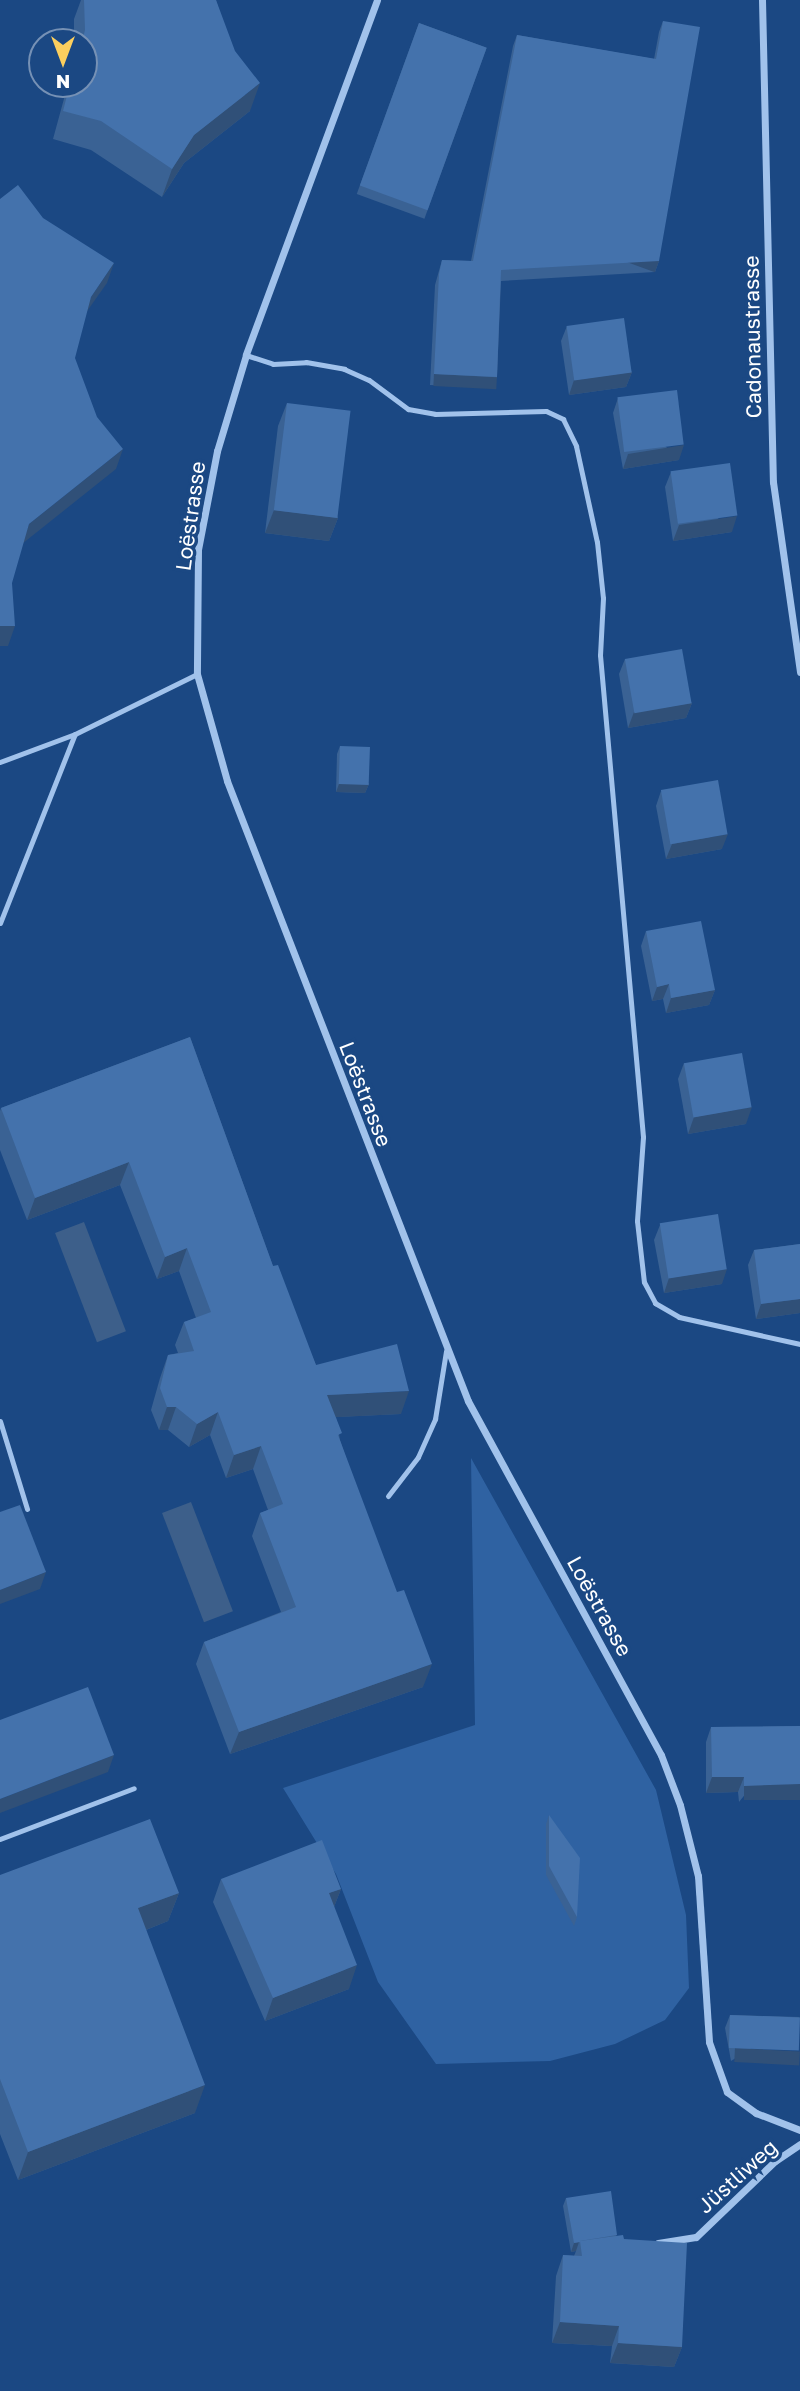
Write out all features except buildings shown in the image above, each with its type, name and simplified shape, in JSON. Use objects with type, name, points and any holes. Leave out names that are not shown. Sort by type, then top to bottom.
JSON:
[{"type":"street","name":"Loëstrasse","points":[[377,0],[246,355],[217,451],[198,550],[197,674],[227,781],[446,1351],[468,1401],[661,1755],[676,1792],[698,1876],[709,2042],[727,2092],[755,2113],[800,2130]]},
{"type":"street","name":"Cadonaustrasse","points":[[762,0],[773,482],[800,672]]},
{"type":"street","name":"Jüstliweg","points":[[642,2245],[696,2237],[775,2161],[800,2144]]},
{"type":"lane","points":[[246,355],[273,364],[306,362],[344,369],[369,380],[408,409],[435,414],[546,411],[563,419],[576,446],[597,542],[603,598],[600,655],[643,1138],[637,1221],[644,1282],[655,1303],[679,1317],[800,1344]]},
{"type":"lane","points":[[0,762],[75,734],[197,674]]},
{"type":"lane","points":[[0,923],[75,734]]},
{"type":"lane","points":[[388,1496],[418,1457],[435,1419],[446,1351]]},
{"type":"lane","points":[[0,1421],[27,1508]]},
{"type":"lane","points":[[0,1839],[134,1788]]},
{"type":"shaded area","points":[[84,1222],[126,1331],[97,1342],[55,1233]]},
{"type":"shaded area","points":[[471,1458],[656,1790],[686,1915],[689,1988],[665,2020],[615,2044],[550,2061],[436,2064],[378,1982],[336,1874],[283,1788],[475,1725]]},
{"type":"shaded area","points":[[191,1502],[233,1611],[204,1622],[162,1513]]}]
